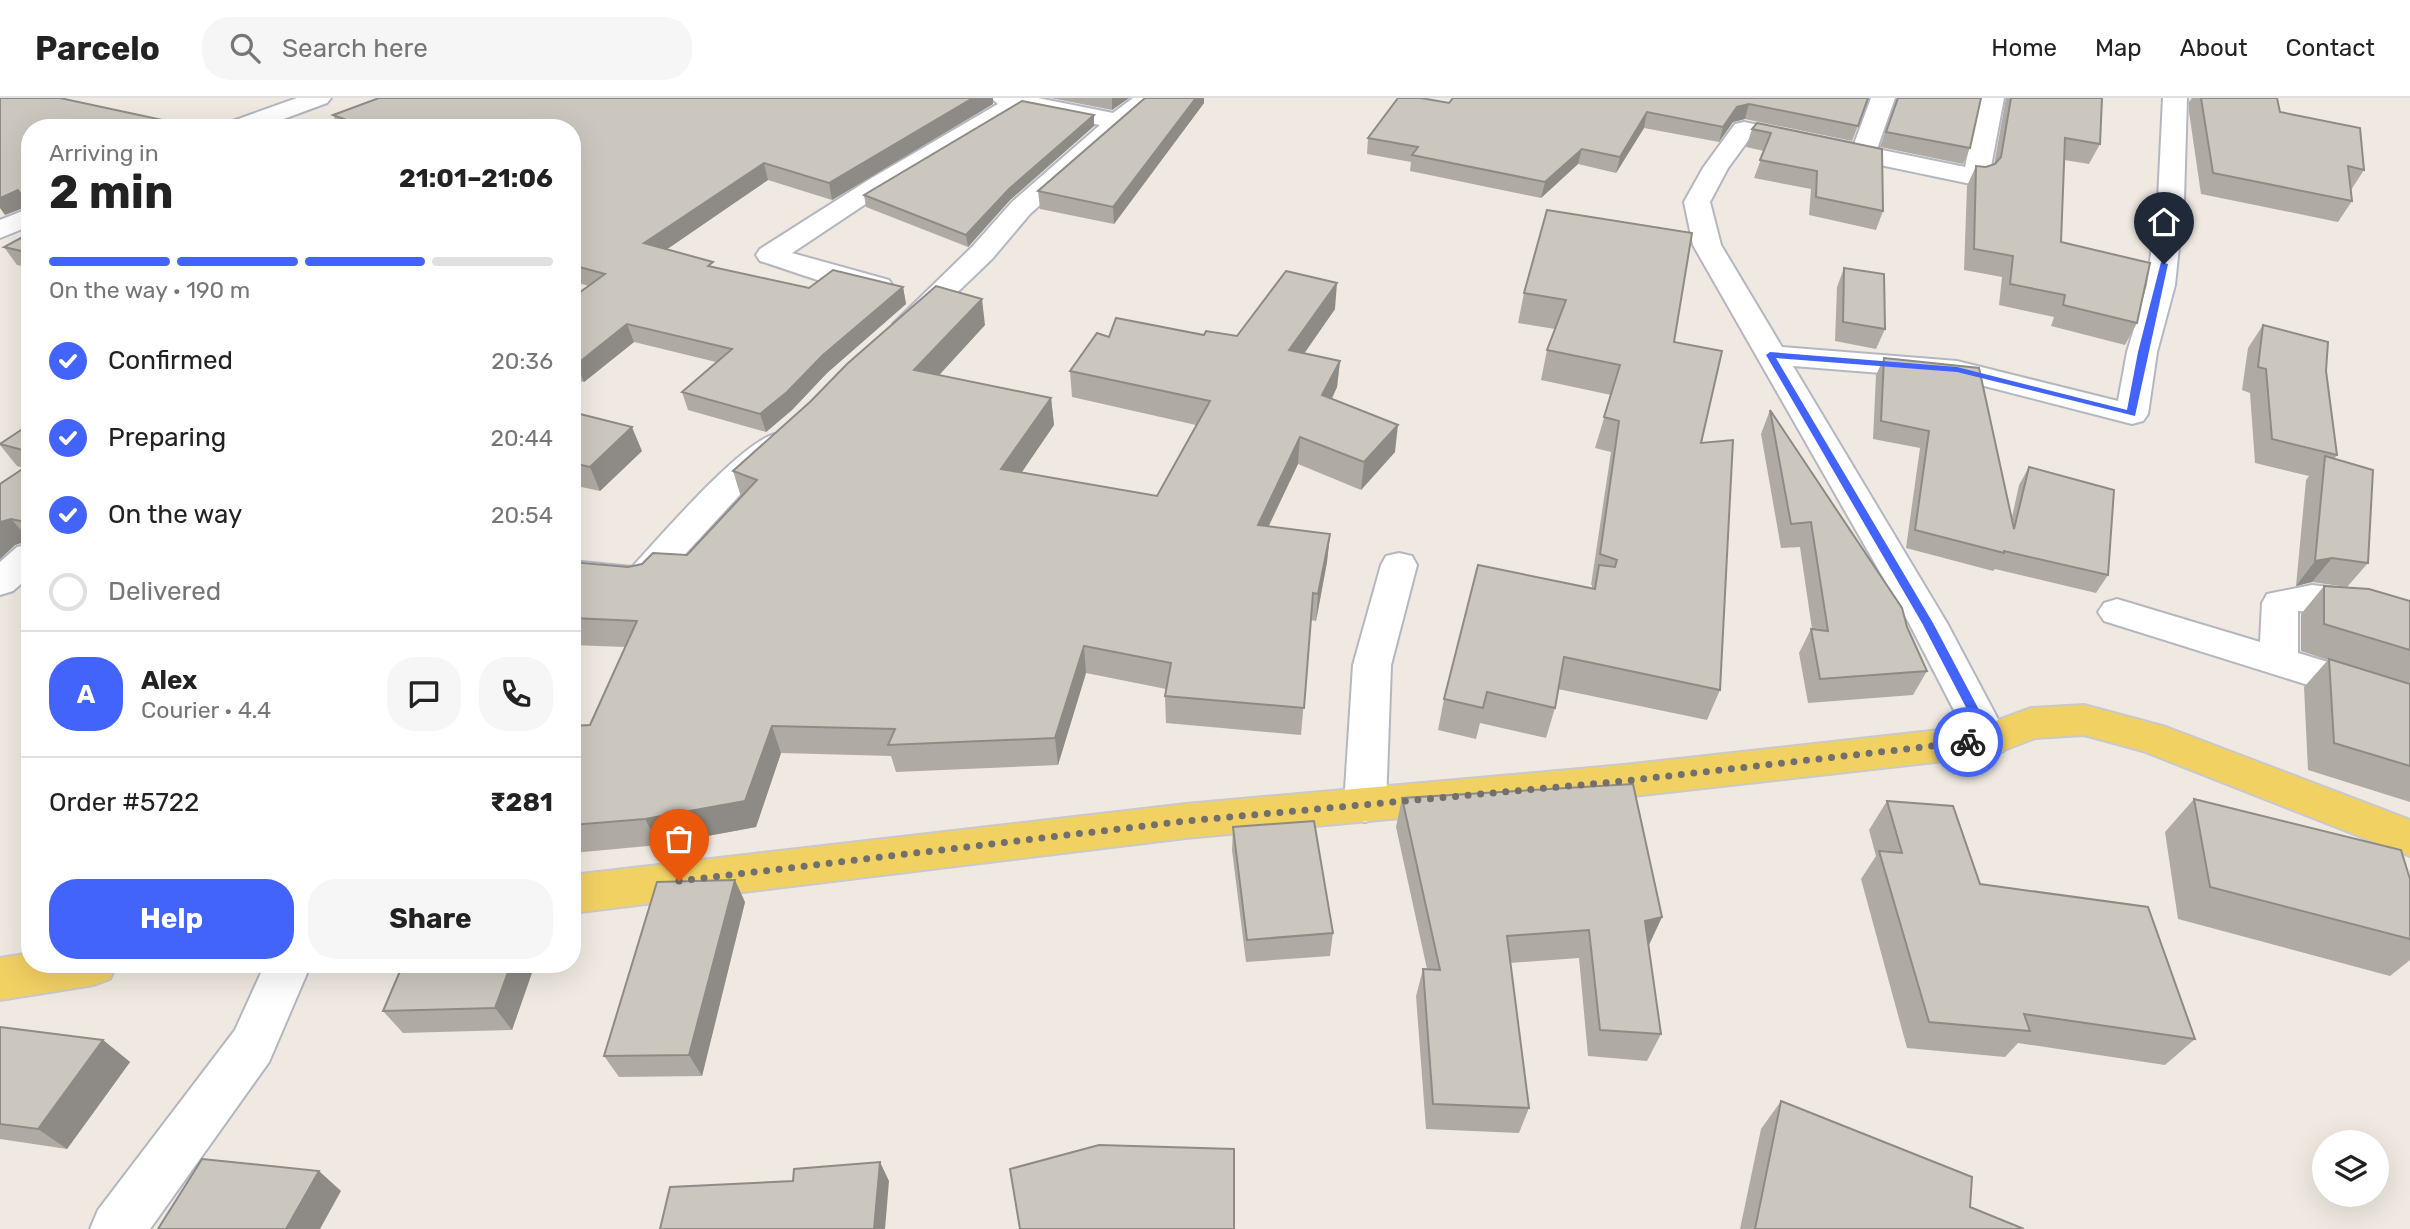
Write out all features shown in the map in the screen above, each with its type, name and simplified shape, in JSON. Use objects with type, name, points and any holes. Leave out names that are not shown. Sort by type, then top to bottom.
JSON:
[{"type":"main road","points":[[581,893],[1186,821],[1637,780],[1989,740],[2031,723],[2084,720],[2152,738],[2410,838]]},
{"type":"main road","points":[[0,979],[38,973]]},
{"type":"street","points":[[261,119],[319,98]]},
{"type":"street","points":[[888,340],[982,253],[1021,208],[1118,121],[1148,98]]},
{"type":"street","points":[[1863,155],[1883,98]]},
{"type":"street","points":[[1989,740],[1928,623],[1707,245],[1697,202],[1716,168],[1744,129],[1976,177],[1992,98]]},
{"type":"street","points":[[1770,355],[1957,370],[2132,414],[2142,352],[2161,285],[2172,199],[2175,98]]},
{"type":"street","points":[[933,300],[833,275],[770,255],[1011,100],[1118,121]]},
{"type":"street","points":[[0,230],[21,220]]},
{"type":"street","points":[[581,574],[640,580],[736,478],[795,428]]},
{"type":"street","points":[[0,582],[21,564]]},
{"type":"street","points":[[1365,805],[1372,665],[1399,565]]},
{"type":"street","points":[[2279,661],[2280,603],[2293,598],[2325,597],[2410,621]]},
{"type":"street","points":[[2117,612],[2410,702]]},
{"type":"street","points":[[117,1229],[252,1046],[284,973]]},
{"type":"building","points":[[0,98],[60,98],[158,119],[21,119],[21,194],[18,190],[0,198]]},
{"type":"building","points":[[379,98],[973,98],[829,183],[764,163],[644,243],[713,262],[708,266],[809,288],[833,270],[903,287],[823,355],[787,392],[760,414],[682,392],[732,349],[627,324],[581,361],[581,291],[605,274],[581,267],[581,119],[344,119],[333,115]]},
{"type":"building","points":[[1145,98],[1196,98],[1113,207],[1038,191]]},
{"type":"building","points":[[1398,98],[1421,98],[1449,103],[1453,98],[1868,98],[1858,126],[1749,104],[1737,107],[1723,127],[1647,112],[1620,157],[1582,149],[1545,182],[1412,155],[1418,147],[1368,138]]},
{"type":"building","points":[[1898,98],[1981,98],[1970,148],[1886,132]]},
{"type":"building","points":[[2011,98],[2102,98],[2100,144],[2065,138],[2061,242],[2150,263],[2137,323],[2063,305],[2065,295],[2010,284],[2013,256],[1974,249],[1976,166],[1995,164],[2001,157]]},
{"type":"building","points":[[2201,98],[2277,98],[2280,112],[2360,128],[2364,170],[2348,166],[2352,201],[2213,173]]},
{"type":"building","points":[[1022,101],[1094,115],[1009,189],[966,235],[864,195]]},
{"type":"building","points":[[1757,123],[1882,149],[1883,211],[1816,197],[1817,171],[1760,160],[1771,133],[1752,129]]},
{"type":"building","points":[[1547,210],[1692,233],[1674,342],[1722,351],[1701,443],[1733,440],[1720,690],[1564,657],[1555,708],[1487,692],[1483,708],[1444,699],[1478,565],[1595,589],[1599,565],[1615,567],[1617,560],[1600,554],[1619,421],[1604,417],[1620,365],[1547,350],[1566,300],[1524,293]]},
{"type":"building","points":[[21,238],[21,251],[4,247]]},
{"type":"building","points":[[1844,268],[1884,274],[1885,329],[1843,322]]},
{"type":"building","points":[[1286,271],[1337,283],[1289,350],[1340,361],[1322,395],[1398,425],[1364,462],[1300,437],[1258,525],[1330,534],[1318,594],[1313,593],[1304,708],[1165,696],[1171,663],[1084,646],[1055,738],[888,745],[895,729],[772,726],[745,801],[645,819],[581,824],[581,726],[590,725],[637,621],[581,618],[581,563],[628,567],[642,564],[653,553],[687,555],[757,480],[733,471],[811,401],[847,364],[936,286],[982,299],[914,370],[1051,398],[1001,469],[1157,496],[1210,401],[1070,371],[1097,333],[1109,337],[1116,318],[1204,335],[1206,331],[1237,336]]},
{"type":"building","points":[[2263,325],[2328,342],[2326,371],[2337,455],[2272,439],[2266,369],[2258,367]]},
{"type":"building","points":[[1884,358],[1979,368],[2014,529],[2029,467],[2114,490],[2108,575],[2004,553],[1915,530],[1929,431],[1881,421]]},
{"type":"building","points":[[1770,410],[1902,608],[1907,627],[1927,671],[1820,679],[1811,629],[1828,631],[1811,522],[1791,524]]},
{"type":"building","points":[[581,414],[632,427],[590,467],[581,465]]},
{"type":"building","points":[[21,430],[21,450],[0,444]]},
{"type":"building","points":[[2325,456],[2373,470],[2368,563],[2332,558],[2315,561]]},
{"type":"building","points":[[21,470],[21,521],[11,519],[0,522],[0,484]]},
{"type":"building","points":[[2324,586],[2369,589],[2410,601],[2410,650],[2324,624]]},
{"type":"building","points":[[2329,659],[2410,684],[2410,766],[2334,743]]},
{"type":"building","points":[[1633,784],[1662,917],[1645,921],[1661,1034],[1600,1030],[1589,930],[1507,936],[1529,1108],[1433,1104],[1423,969],[1440,970],[1402,798]]},
{"type":"building","points":[[2194,799],[2401,850],[2410,879],[2410,939],[2210,887]]},
{"type":"building","points":[[1887,801],[1953,806],[1980,884],[2148,907],[2195,1039],[2024,1014],[2030,1031],[1929,1022],[1879,851],[1902,853]]},
{"type":"building","points":[[1314,821],[1333,933],[1247,940],[1233,827]]},
{"type":"building","points":[[735,880],[689,1055],[604,1056],[657,882]]},
{"type":"building","points":[[399,973],[508,973],[495,1008],[383,1011]]},
{"type":"building","points":[[0,1027],[103,1040],[38,1129],[0,1124]]},
{"type":"building","points":[[1781,1101],[1972,1177],[1970,1207],[2024,1229],[1755,1229]]},
{"type":"building","points":[[1099,1145],[1234,1149],[1234,1229],[1020,1229],[1010,1169]]},
{"type":"building","points":[[202,1159],[319,1171],[286,1229],[158,1229]]},
{"type":"building","points":[[880,1162],[874,1229],[660,1229],[670,1187],[793,1181],[794,1169]]},
{"type":"way so far","points":[[679,881],[1186,821],[1624,781],[1968,742]]},
{"type":"route","points":[[1968,742],[1989,740],[1928,623],[1770,355],[1957,370],[2132,414],[2142,352],[2161,285],[2164,264]]}]
